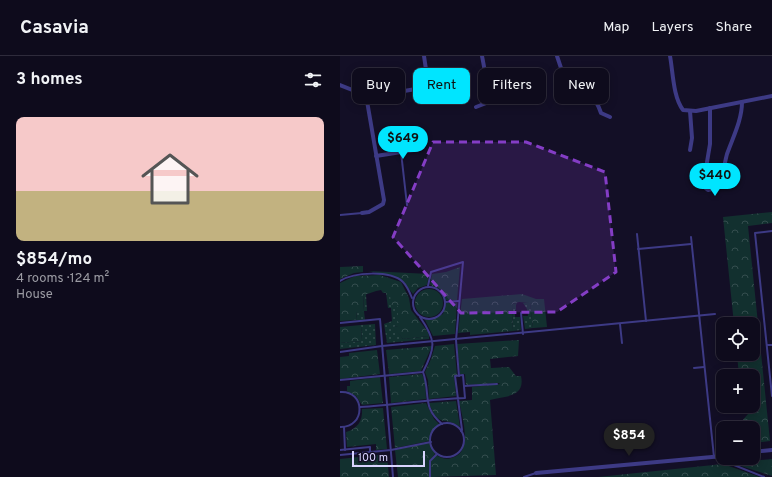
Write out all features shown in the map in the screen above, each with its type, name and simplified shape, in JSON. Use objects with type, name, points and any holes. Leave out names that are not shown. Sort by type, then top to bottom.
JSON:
[{"type":"street","points":[[405,91],[427,87],[428,83],[424,56]]},
{"type":"street","points":[[476,107],[489,102],[490,98],[482,56]]},
{"type":"street","points":[[557,56],[569,92],[572,96],[590,96],[597,101],[601,113],[610,117]]},
{"type":"street","points":[[670,56],[680,106],[684,110],[690,111],[710,108],[772,96]]},
{"type":"street","points":[[340,85],[352,90]]},
{"type":"street","points":[[710,108],[710,144],[703,186],[708,190],[717,188],[720,184],[727,155],[738,125],[742,102]]},
{"type":"street","points":[[362,213],[369,212],[383,204],[384,200],[367,104]]},
{"type":"street","points":[[690,111],[692,138],[690,150]]},
{"type":"street","points":[[376,156],[423,147]]},
{"type":"street","points":[[760,451],[772,450]]},
{"type":"street","points":[[536,473],[714,457]]},
{"type":"lane","points":[[401,152],[407,205]]},
{"type":"lane","points":[[340,215],[362,213]]},
{"type":"lane","points":[[772,231],[755,233],[772,396]]},
{"type":"lane","points":[[637,234],[646,321]]},
{"type":"lane","points":[[691,237],[714,457],[764,477]]},
{"type":"lane","points":[[638,249],[691,244]]},
{"type":"lane","points":[[428,286],[431,272],[463,262],[456,340],[459,376]]},
{"type":"lane","points":[[340,281],[355,275],[387,275],[402,282],[413,299],[414,310],[430,333],[433,342],[433,349],[423,372],[426,380],[427,401],[432,414],[442,424]]},
{"type":"lane","points":[[413,299],[419,289],[428,286],[439,290],[445,302],[441,313],[437,317],[426,319],[420,317]]},
{"type":"lane","points":[[445,302],[459,301]]},
{"type":"lane","points":[[521,313],[523,334]]},
{"type":"lane","points":[[340,352],[382,346],[523,334],[715,314]]},
{"type":"lane","points":[[340,323],[380,319],[393,477]]},
{"type":"lane","points":[[620,324],[622,344]]},
{"type":"lane","points":[[767,345],[772,345]]},
{"type":"lane","points":[[694,368],[705,366]]},
{"type":"lane","points":[[340,380],[423,372]]},
{"type":"lane","points":[[360,407],[457,398],[465,398],[463,375],[455,376],[457,398],[461,431],[464,444],[459,452],[446,458],[437,454],[432,449],[430,442],[432,432],[442,424],[452,424],[461,431]]},
{"type":"lane","points":[[464,386],[497,384]]},
{"type":"lane","points":[[340,391],[350,393],[356,397],[360,407],[357,420],[348,426],[340,427]]},
{"type":"lane","points":[[344,427],[345,450]]},
{"type":"lane","points":[[340,455],[391,450],[430,442]]},
{"type":"lane","points":[[340,450],[370,447],[370,452]]},
{"type":"lane","points":[[430,477],[430,461],[437,454]]},
{"type":"lane","points":[[524,477],[536,473]]},
{"type":"highlighted area","points":[[433,142],[526,142],[605,172],[616,272],[557,312],[461,313],[393,237]]},
{"type":"green space","points":[[772,212],[772,223],[748,226],[757,317],[733,317],[723,217]]},
{"type":"green space","points":[[363,266],[363,272],[354,273],[340,279],[340,267]]},
{"type":"green space","points":[[460,267],[457,300],[446,300],[440,289],[430,285],[432,274],[446,272]]},
{"type":"green space","points":[[369,271],[429,274],[427,285],[418,288],[413,294],[403,281],[396,277]]},
{"type":"green space","points":[[380,275],[401,282],[409,298],[411,310],[428,332],[429,336],[403,339],[393,327],[398,326],[398,306],[391,307],[390,293],[383,293],[381,290],[363,295],[364,311],[356,312],[357,320],[340,321],[340,283],[355,276]]},
{"type":"green space","points":[[429,289],[435,290],[439,293],[442,297],[442,309],[439,313],[435,316],[429,317],[423,316],[419,313],[416,309],[415,303],[416,297],[419,293],[423,290]]},
{"type":"green space","points":[[390,292],[398,306],[398,326],[394,327],[403,339],[429,336],[429,339],[387,343],[384,324],[392,321],[391,308],[388,308],[386,293]]},
{"type":"green space","points":[[363,294],[366,294],[367,311],[364,311],[365,320],[357,320],[356,311],[364,310]]},
{"type":"green space","points":[[522,294],[536,299],[544,299],[547,327],[533,328],[530,303],[519,302],[512,304],[513,331],[470,335],[470,332],[458,333],[462,299]]},
{"type":"green space","points":[[530,302],[533,328],[525,329],[523,316],[528,316],[527,309],[523,303]]},
{"type":"green space","points":[[446,303],[457,303],[455,334],[433,336],[425,320],[432,320],[443,314]]},
{"type":"green space","points":[[517,303],[515,317],[520,317],[521,330],[513,331],[512,304]]},
{"type":"green space","points":[[375,324],[376,345],[340,349],[340,343],[362,341],[361,325]]},
{"type":"green space","points":[[361,325],[362,341],[340,343],[340,327]]},
{"type":"green space","points":[[519,340],[518,356],[490,359],[491,368],[509,367],[516,376],[521,376],[522,383],[520,389],[516,393],[506,397],[490,400],[496,475],[431,477],[431,461],[436,455],[445,459],[450,459],[460,453],[463,448],[465,432],[459,401],[472,400],[472,387],[500,384],[466,385],[465,374],[460,374],[457,344]]},
{"type":"green space","points":[[760,343],[770,441],[760,442],[760,421],[742,421],[748,413],[760,413],[760,369],[738,369],[738,361],[760,361]]},
{"type":"green space","points":[[454,344],[457,375],[454,375],[456,396],[429,399],[428,380],[425,372],[435,346]]},
{"type":"green space","points":[[432,346],[421,371],[389,374],[386,350]]},
{"type":"green space","points":[[377,350],[380,374],[340,379],[340,357],[349,356],[349,353]]},
{"type":"green space","points":[[422,374],[425,381],[426,399],[391,403],[389,377]]},
{"type":"green space","points":[[380,377],[383,403],[362,405],[356,396],[347,391],[347,386],[350,386],[350,381]]},
{"type":"green space","points":[[456,401],[460,427],[439,419],[429,403]]},
{"type":"green space","points":[[426,403],[434,419],[439,424],[431,432],[429,441],[395,448],[391,407]]},
{"type":"green space","points":[[383,408],[387,449],[376,450],[376,444],[347,447],[346,432],[356,427],[360,421],[362,409]]},
{"type":"green space","points":[[429,443],[435,454],[430,460],[429,477],[398,477],[395,450]]},
{"type":"green space","points":[[387,454],[389,477],[340,477],[340,459]]},
{"type":"green space","points":[[772,459],[772,476],[738,465],[760,465],[760,460]]},
{"type":"green space","points":[[716,465],[726,465],[760,477],[598,477]]}]
